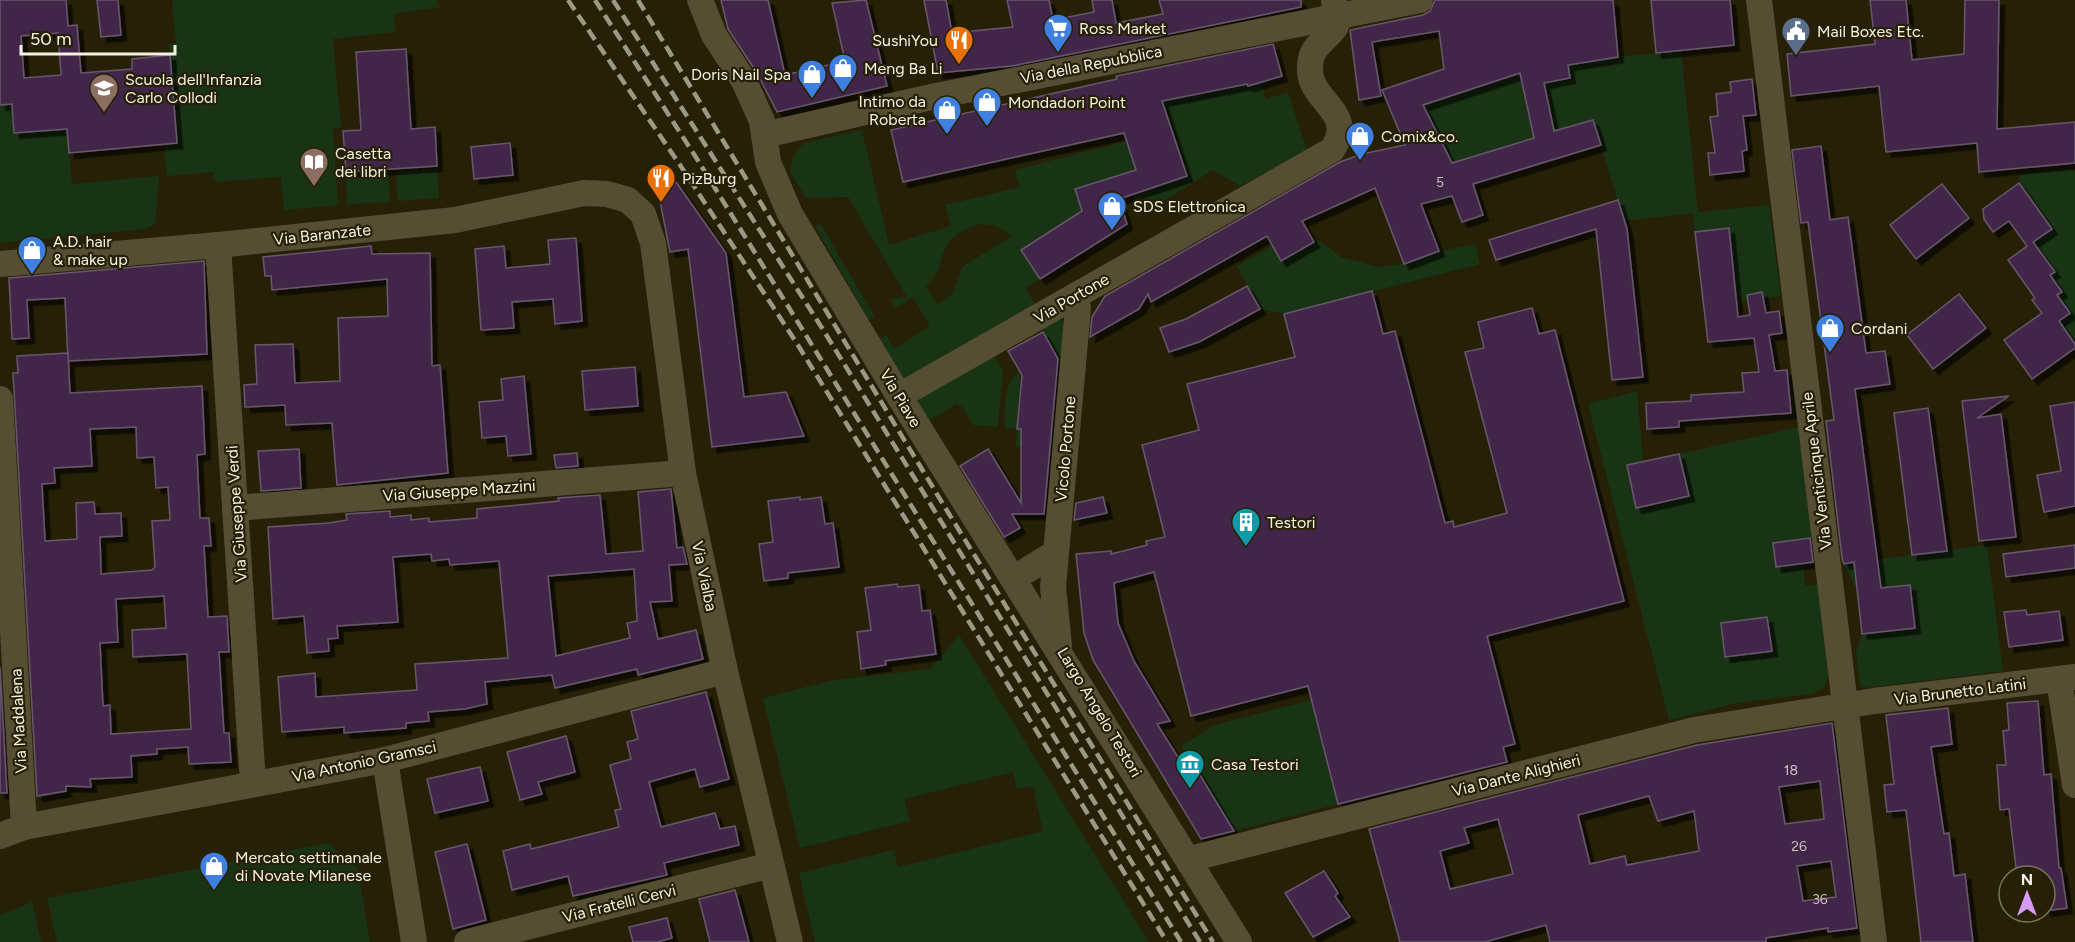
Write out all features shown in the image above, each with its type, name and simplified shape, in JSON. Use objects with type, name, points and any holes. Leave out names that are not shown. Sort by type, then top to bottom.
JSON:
[{"type":"street","name":"Via Piave","points":[[700,0],[714,35],[754,102],[762,121],[772,176],[790,214],[899,396],[1060,651]]},
{"type":"street","name":"Via della Repubblica","points":[[764,135],[1335,8],[1420,0]]},
{"type":"street","name":"Via Venticinque Aprile","points":[[1759,0],[1874,942]]},
{"type":"street","name":"Via Portone","points":[[899,396],[1332,150],[1339,139],[1339,125],[1335,112],[1314,90],[1309,75],[1311,57],[1319,43],[1336,26],[1335,8]]},
{"type":"street","name":"Via Baranzate","points":[[0,264],[218,245],[455,220],[584,193],[619,197],[637,207]]},
{"type":"street","name":"Via Vialba","points":[[637,207],[648,225],[653,243],[683,473],[725,671],[790,942]]},
{"type":"street","name":"Via Giuseppe Verdi","points":[[218,245],[254,783]]},
{"type":"street","name":"Vicolo Portone","points":[[1055,553],[1078,308],[1075,296]]},
{"type":"street","name":"Via Maddalena","points":[[0,399],[24,826]]},
{"type":"street","name":"Via Giuseppe Mazzini","points":[[235,508],[683,473]]},
{"type":"street","points":[[1013,579],[1055,553]]},
{"type":"street","name":"Largo Angelo Testori","points":[[1055,553],[1053,587],[1060,651],[1190,859]]},
{"type":"street","name":"Via Antonio Gramsci","points":[[0,836],[24,826],[385,760],[725,671]]},
{"type":"street","name":"Via Brunetto Latini","points":[[1844,705],[2067,678]]},
{"type":"street","points":[[2067,678],[2075,785]]},
{"type":"street","name":"Via Dante Alighieri","points":[[1190,859],[1694,730],[1844,705]]},
{"type":"street","points":[[385,760],[414,942]]},
{"type":"street","points":[[1190,859],[1239,942]]},
{"type":"street","name":"Via Fratelli Cervi","points":[[467,942],[771,865]]},
{"type":"green space","points":[[172,0],[436,0],[440,7],[394,14],[395,32],[333,39],[341,127],[333,128],[338,205],[284,210],[281,177],[215,182],[213,172],[167,176],[164,145],[177,143],[169,44],[176,43]]},
{"type":"green space","points":[[1681,51],[1698,212],[1769,205],[1781,296],[1737,303],[1728,228],[1695,232],[1693,213],[1624,221],[1593,120],[1554,131],[1544,83],[1570,78],[1568,65]]},
{"type":"green space","points":[[1521,74],[1534,138],[1452,163],[1423,105]]},
{"type":"green space","points":[[1261,83],[1266,99],[1288,92],[1307,151],[1240,186],[1213,170],[1140,216],[1132,193],[1113,177],[1075,188],[1082,211],[1021,250],[1040,279],[1025,288],[1039,310],[905,381],[879,340],[886,335],[894,349],[930,326],[913,297],[896,308],[890,299],[907,297],[848,197],[806,198],[790,172],[794,155],[803,143],[862,130],[889,245],[951,226],[945,205],[1020,187],[1015,170],[1131,140],[1131,156],[1143,191],[1187,176],[1162,101]],"holes":[[[981,224],[996,226],[1012,236],[962,267],[953,293],[938,305],[926,286],[934,278],[947,245],[953,237],[964,230]]]},
{"type":"green space","points":[[12,104],[14,133],[67,129],[72,184],[159,176],[155,224],[144,229],[0,243],[0,105]]},
{"type":"green space","points":[[437,169],[439,198],[398,201],[396,172]]},
{"type":"green space","points":[[2073,169],[2075,172],[2075,344],[2059,321],[2070,313],[2057,295],[2050,275],[2054,271],[2033,242],[2052,228],[2019,183],[2020,174]]},
{"type":"green space","points":[[388,173],[390,202],[347,204],[346,175]]},
{"type":"green space","points":[[820,223],[874,316],[869,320],[815,226]]},
{"type":"green space","points":[[1318,240],[1341,257],[1378,267],[1404,264],[1439,251],[1475,244],[1480,264],[1284,314],[1260,309],[1237,266],[1273,245],[1282,261]]},
{"type":"green space","points":[[1059,320],[1066,324],[1057,444],[1016,447],[1017,429],[1005,428],[1005,405],[1010,382],[1020,372],[1017,428],[1055,431],[1061,364],[1041,329]]},
{"type":"green space","points":[[991,350],[1003,371],[998,427],[973,425],[962,406],[956,404],[922,425],[911,397]]},
{"type":"green space","points":[[1637,391],[1643,462],[1627,466],[1637,508],[1689,496],[1679,454],[1799,427],[1812,538],[1773,543],[1776,566],[1803,563],[1805,586],[1818,584],[1828,675],[1825,685],[1819,691],[1812,694],[1736,703],[1669,720],[1588,404]]},
{"type":"green space","points":[[1987,545],[2003,671],[1864,688],[1860,685],[1856,651],[1862,634],[1915,628],[1910,585],[1858,591],[1844,564]]},
{"type":"green space","points":[[959,635],[1149,942],[815,942],[799,873],[894,850],[898,867],[1043,831],[1033,786],[1017,789],[1013,772],[904,799],[910,821],[800,848],[763,698],[833,680],[930,669]]},
{"type":"green space","points":[[1311,700],[1338,804],[1234,831],[1181,746],[1214,725]]},
{"type":"green space","points":[[328,843],[358,868],[370,942],[57,942],[47,898]]},
{"type":"green space","points":[[32,902],[41,942],[0,942],[0,915]]},
{"type":"building","points":[[0,0],[66,0],[68,26],[77,25],[81,73],[132,69],[132,59],[170,55],[177,143],[69,153],[67,129],[14,133],[12,104],[0,105]],"holes":[[[58,33],[61,75],[24,78],[21,36]]]},
{"type":"building","points":[[97,0],[118,0],[121,35],[101,37]]},
{"type":"building","points":[[721,0],[768,0],[785,75],[845,61],[832,3],[866,0],[887,86],[777,112],[757,73],[728,29]]},
{"type":"building","points":[[924,0],[946,0],[952,33],[1013,27],[1007,0],[1049,0],[1053,20],[1094,12],[1092,0],[1112,0],[1116,23],[1163,14],[1159,0],[1301,0],[1301,7],[1012,66],[938,73]]},
{"type":"building","points":[[1435,0],[1613,0],[1618,57],[1568,65],[1570,78],[1544,83],[1554,131],[1593,120],[1601,145],[1473,184],[1483,215],[1462,222],[1452,196],[1421,204],[1439,251],[1404,264],[1375,188],[1302,221],[1314,242],[1281,261],[1267,236],[1151,302],[1148,294],[1139,309],[1090,337],[1092,317],[1105,296],[1340,162],[1362,154],[1405,145],[1382,90],[1444,69],[1439,31],[1372,42],[1381,96],[1359,100],[1350,30],[1423,15],[1430,11]],"holes":[[[1520,73],[1534,138],[1452,163],[1423,105]]]},
{"type":"building","points":[[1651,0],[1730,0],[1734,45],[1656,53]]},
{"type":"building","points":[[1870,0],[1906,0],[1912,60],[1964,54],[1965,0],[1999,0],[1997,129],[2075,122],[2075,163],[1979,172],[1977,143],[1886,152],[1879,86],[1791,96],[1787,54],[1875,44]]},
{"type":"building","points":[[1273,44],[1282,76],[1248,86],[1247,84],[1162,101],[1187,176],[1119,199],[1127,224],[1040,279],[1021,250],[1082,211],[1075,189],[1136,170],[1124,133],[903,182],[891,130],[1117,79],[1116,76]]},
{"type":"building","points":[[406,49],[411,129],[435,127],[437,166],[346,172],[343,131],[361,130],[356,52]]},
{"type":"building","points":[[1752,79],[1756,115],[1743,116],[1747,150],[1742,151],[1744,171],[1710,175],[1708,153],[1715,153],[1710,117],[1718,116],[1716,94],[1731,92],[1730,82]]},
{"type":"building","points":[[510,143],[513,175],[474,179],[471,147]]},
{"type":"building","points":[[1821,146],[1830,220],[1848,217],[1866,353],[1885,351],[1890,384],[1855,389],[1881,588],[1910,585],[1915,628],[1862,634],[1854,562],[1844,564],[1842,558],[1826,421],[1834,420],[1808,222],[1801,223],[1792,150]]},
{"type":"building","points":[[676,182],[726,253],[744,397],[786,392],[804,436],[712,447],[688,249],[670,252],[659,196]]},
{"type":"building","points":[[2019,183],[2052,229],[2033,242],[2055,272],[2050,275],[2062,292],[2057,295],[2070,313],[2059,321],[2075,344],[2075,348],[2032,379],[2004,340],[2042,313],[2032,300],[2035,298],[2008,260],[2027,246],[2009,221],[1993,232],[1984,219],[1983,209]]},
{"type":"building","points":[[1942,184],[1969,218],[1916,259],[1890,225]]},
{"type":"building","points":[[1618,200],[1627,229],[1643,377],[1612,380],[1596,229],[1496,260],[1489,240]]},
{"type":"building","points":[[1729,228],[1738,317],[1750,315],[1747,295],[1762,292],[1766,313],[1779,311],[1782,333],[1769,335],[1775,371],[1787,370],[1791,413],[1679,421],[1679,427],[1647,429],[1646,403],[1691,401],[1691,395],[1744,392],[1742,373],[1759,372],[1754,338],[1708,342],[1695,232]]},
{"type":"building","points":[[576,238],[582,321],[555,324],[553,299],[512,302],[514,328],[481,330],[475,249],[504,246],[506,268],[550,264],[548,240]]},
{"type":"building","points":[[371,246],[372,254],[430,253],[432,366],[440,365],[448,473],[337,485],[332,423],[286,425],[285,405],[245,407],[244,385],[257,384],[255,345],[293,344],[295,383],[340,381],[338,318],[388,316],[387,279],[272,290],[271,276],[265,276],[263,257]]},
{"type":"building","points":[[204,261],[207,354],[68,361],[65,298],[27,300],[29,338],[12,339],[9,278]]},
{"type":"building","points":[[1247,286],[1260,309],[1199,342],[1169,352],[1160,328],[1186,319]]},
{"type":"building","name":"Testori","points":[[1372,291],[1383,334],[1395,331],[1445,523],[1453,521],[1454,527],[1507,513],[1465,352],[1484,348],[1478,322],[1532,308],[1539,334],[1555,330],[1624,601],[1487,636],[1515,744],[1503,747],[1507,762],[1338,804],[1308,686],[1191,716],[1154,572],[1114,583],[1118,623],[1134,661],[1170,721],[1157,724],[1181,762],[1189,757],[1234,831],[1201,839],[1093,660],[1084,633],[1076,554],[1111,551],[1111,554],[1147,545],[1146,541],[1165,537],[1142,445],[1199,430],[1187,384],[1295,357],[1284,314]]},
{"type":"building","points":[[1959,294],[1986,328],[1933,369],[1907,335]]},
{"type":"building","points":[[1043,332],[1058,359],[1044,514],[1012,514],[1020,528],[1004,537],[960,466],[988,449],[1021,503],[1021,429],[1017,429],[1022,375],[1008,351]]},
{"type":"building","points":[[68,353],[70,393],[202,386],[205,454],[197,455],[200,518],[209,518],[211,546],[204,546],[208,617],[227,616],[229,652],[219,652],[224,733],[229,733],[231,762],[189,764],[188,747],[157,749],[157,754],[131,756],[132,777],[90,779],[91,787],[66,786],[66,791],[37,796],[13,373],[18,373],[17,356]],"holes":[[[136,427],[137,458],[154,457],[156,488],[168,487],[170,520],[152,521],[155,567],[152,570],[101,574],[100,537],[122,536],[121,513],[95,514],[94,502],[76,503],[77,539],[45,541],[42,484],[55,483],[54,468],[92,466],[90,429]],[[164,596],[166,628],[132,630],[133,657],[187,654],[191,729],[111,734],[110,705],[103,706],[100,643],[118,642],[116,599]]]},
{"type":"building","points":[[635,367],[638,406],[585,410],[582,371]]},
{"type":"building","points":[[524,376],[531,454],[508,456],[506,436],[482,438],[479,402],[503,400],[501,379]]},
{"type":"building","points":[[2009,396],[1977,418],[2001,414],[2016,537],[1979,541],[1962,401]]},
{"type":"building","points":[[2075,402],[2075,506],[2044,512],[2037,475],[2061,471],[2050,406]]},
{"type":"building","points":[[1928,408],[1947,551],[1912,555],[1894,413]]},
{"type":"building","points":[[299,449],[301,488],[261,491],[258,451]]},
{"type":"building","points":[[577,453],[578,466],[556,468],[554,455]]},
{"type":"building","points":[[1679,454],[1689,496],[1636,508],[1627,465]]},
{"type":"building","points":[[671,489],[677,548],[683,547],[687,564],[669,565],[672,601],[650,602],[658,639],[696,630],[703,659],[638,675],[637,669],[555,688],[552,675],[485,682],[487,704],[465,709],[428,712],[429,721],[406,723],[406,728],[344,733],[344,727],[282,732],[278,677],[315,673],[316,697],[417,690],[415,664],[508,658],[499,561],[450,565],[449,559],[432,561],[431,554],[393,557],[398,622],[337,626],[338,638],[328,639],[329,651],[307,653],[304,616],[273,619],[268,527],[329,523],[347,520],[346,514],[390,511],[390,517],[411,515],[411,520],[429,518],[429,522],[477,518],[477,509],[600,495],[606,554],[643,551],[638,492]],"holes":[[[634,569],[637,621],[627,623],[630,638],[556,656],[548,576]]]},
{"type":"building","points":[[800,497],[800,500],[821,497],[825,524],[833,523],[839,567],[788,573],[788,578],[764,581],[759,544],[773,542],[768,501]]},
{"type":"building","points":[[1103,497],[1107,513],[1074,520],[1076,503]]},
{"type":"building","points":[[1810,538],[1813,562],[1776,567],[1773,543]]},
{"type":"building","points":[[2075,545],[2075,568],[2006,577],[2003,554]]},
{"type":"building","points":[[897,584],[898,587],[919,585],[922,611],[930,610],[936,654],[885,661],[886,665],[861,669],[857,632],[871,630],[865,588]]},
{"type":"building","points":[[2026,610],[2027,615],[2059,611],[2063,640],[2009,647],[2004,612]]},
{"type":"building","points":[[1767,617],[1772,651],[1725,657],[1721,623]]},
{"type":"building","points":[[0,667],[7,793],[0,793]]},
{"type":"building","points":[[706,692],[729,779],[700,787],[695,769],[649,782],[661,827],[715,813],[720,829],[735,826],[739,845],[664,863],[667,875],[573,896],[568,876],[512,890],[503,851],[530,844],[531,849],[619,827],[615,810],[621,809],[610,765],[631,759],[627,742],[638,739],[631,711]]},
{"type":"building","points":[[2038,701],[2044,775],[2051,774],[2059,868],[2061,868],[2067,908],[2057,909],[2057,864],[2016,864],[2009,809],[2000,810],[1997,765],[2006,765],[2003,731],[2009,730],[2007,703]]},
{"type":"building","points":[[1948,708],[1952,744],[1931,747],[1944,834],[1949,833],[1954,876],[1965,874],[1973,942],[1921,942],[1906,810],[1887,812],[1884,785],[1894,784],[1886,715]]},
{"type":"building","points":[[1832,723],[1857,928],[1828,932],[1828,928],[1766,938],[1766,942],[1550,942],[1546,925],[1485,942],[1400,942],[1369,829],[1697,745]],"holes":[[[1820,781],[1824,819],[1785,824],[1779,787]],[[1649,796],[1658,821],[1694,811],[1699,851],[1627,865],[1625,856],[1590,864],[1578,815]],[[1498,819],[1513,874],[1450,889],[1440,851],[1469,843],[1464,828]],[[1831,861],[1836,897],[1803,901],[1797,866]]]},
{"type":"building","points":[[566,736],[575,772],[538,782],[542,794],[520,800],[507,752]]},
{"type":"building","points":[[480,767],[488,801],[435,813],[427,779]]},
{"type":"building","points":[[467,844],[486,920],[453,929],[435,852]]},
{"type":"building","points":[[1324,871],[1338,893],[1335,896],[1350,917],[1313,937],[1285,893]]},
{"type":"building","points":[[735,890],[749,942],[710,942],[699,899]]},
{"type":"building","points":[[667,918],[672,938],[657,942],[633,942],[629,927]]},
{"type":"railway","points":[[568,0],[796,342],[1167,942]]},
{"type":"railway","points":[[595,0],[697,159],[1181,942]]},
{"type":"railway","points":[[613,0],[822,328],[1200,942]]},
{"type":"railway","points":[[638,0],[946,509],[1213,942]]},
{"type":"place","name":"Ross Market","points":[[1058,54]]},
{"type":"place","name":"Mail Boxes Etc.","points":[[1796,56]]},
{"type":"place","name":"SushiYou","points":[[959,66]]},
{"type":"place","name":"Meng Ba Li","points":[[843,94]]},
{"type":"place","name":"Doris Nail Spa","points":[[812,100]]},
{"type":"place","name":"Scuola dell'Infanzia Carlo Collodi","points":[[104,114]]},
{"type":"place","name":"Mondadori Point","points":[[987,128]]},
{"type":"place","name":"Intimo da Roberta","points":[[947,136]]},
{"type":"place","name":"Comix&co.","points":[[1360,162]]},
{"type":"place","name":"Casetta dei libri","points":[[314,188]]},
{"type":"place","name":"PizBurg","points":[[661,204]]},
{"type":"place","name":"SDS Elettronica","points":[[1112,232]]},
{"type":"place","name":"A.D. hair & make up","points":[[32,276]]},
{"type":"place","name":"Cordani","points":[[1830,354]]},
{"type":"place","name":"Testori","points":[[1246,548]]},
{"type":"place","name":"Casa Testori","points":[[1190,790]]},
{"type":"place","name":"Mercato settimanale di Novate Milanese","points":[[214,892]]}]
